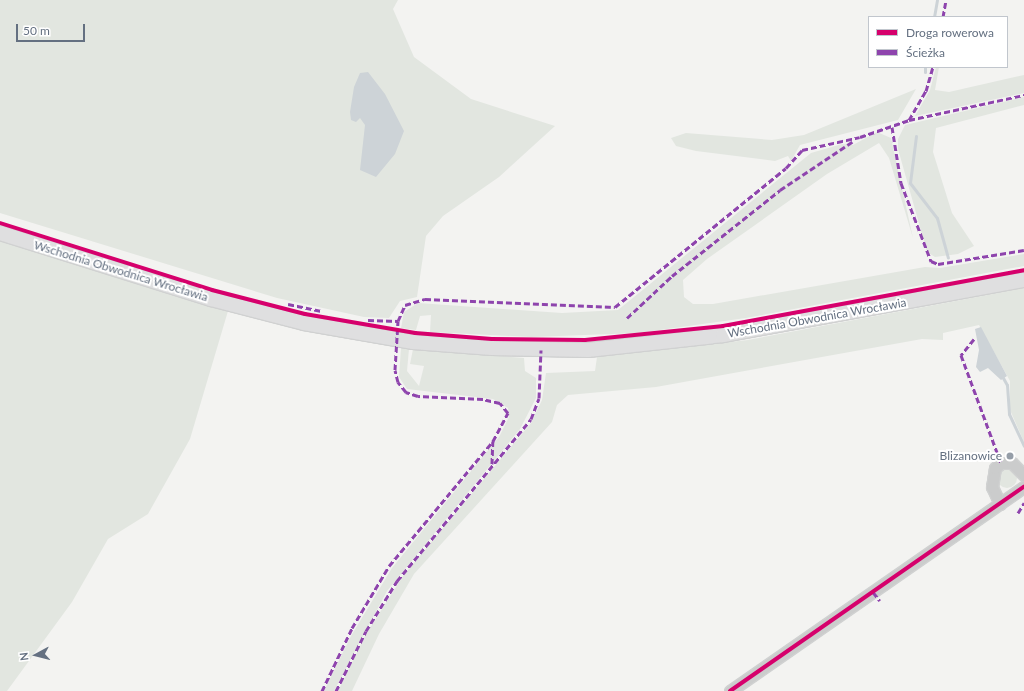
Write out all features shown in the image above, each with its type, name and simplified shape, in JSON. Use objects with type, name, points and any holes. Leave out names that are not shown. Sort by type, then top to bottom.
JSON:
[{"type":"main road","name":"Wschodnia Obwodnica Wrocławia","points":[[0,233],[246,308],[361,335],[413,342],[536,350],[634,346],[723,335],[1024,280]]},
{"type":"street","points":[[1000,504],[992,487],[995,468],[1005,462],[1014,463],[1024,475]]},
{"type":"street","points":[[730,691],[1024,487]]},
{"type":"shaded area","points":[[0,0],[398,0],[393,9],[414,57],[471,99],[555,126],[499,177],[443,216],[426,236],[417,297],[400,301],[389,318],[364,317],[277,298],[0,213]]},
{"type":"shaded area","points":[[936,68],[939,68],[935,90],[949,92],[1024,75],[1024,93],[915,116],[930,90]]},
{"type":"shaded area","points":[[368,72],[385,94],[404,131],[395,154],[376,177],[360,170],[365,125],[360,118],[356,122],[351,120],[350,112],[354,87],[360,73]]},
{"type":"shaded area","points":[[916,89],[898,120],[800,145],[791,161],[788,156],[775,161],[696,151],[676,146],[671,138],[686,133],[772,140],[804,135]]},
{"type":"shaded area","points":[[1024,97],[1024,105],[936,128],[933,152],[952,213],[974,246],[958,254],[935,257],[927,252],[898,149],[898,139],[905,125]]},
{"type":"shaded area","points":[[877,132],[891,138],[913,238],[889,158],[879,143],[827,174],[707,259],[683,280],[684,297],[693,304],[713,304],[925,267],[940,268],[1024,254],[1024,266],[746,318],[638,333],[532,337],[430,332],[431,315],[420,316],[416,330],[401,328],[404,312],[418,303],[562,313],[618,310],[811,153],[842,144],[853,145]]},
{"type":"shaded area","points":[[0,239],[228,311],[190,439],[148,514],[108,539],[72,602],[7,691],[0,691]]},
{"type":"shaded area","points":[[1024,288],[1024,442],[1010,410],[1010,381],[979,325],[943,333],[943,340],[922,339],[656,387],[568,395],[557,405],[552,422],[414,574],[379,634],[352,691],[338,691],[365,636],[403,576],[531,423],[542,400],[546,373],[595,371],[597,357],[748,340]]},
{"type":"shaded area","points":[[981,327],[1007,376],[1001,380],[988,368],[980,372],[976,367],[979,350],[975,329]]},
{"type":"shaded area","points":[[401,348],[409,349],[407,371],[419,386],[424,366],[410,364],[413,349],[524,358],[525,371],[536,378],[536,398],[520,429],[387,591],[334,691],[324,691],[351,636],[392,568],[499,437],[509,417],[508,408],[493,399],[407,389],[399,377]]},
{"type":"shaded area","points":[[1007,468],[1014,471],[1017,478],[1014,485],[1007,488],[1000,485],[997,478],[1000,471]]},
{"type":"waterway","points":[[934,16],[937,0]]},
{"type":"waterway","points":[[916,136],[910,183],[937,218],[948,258]]},
{"type":"waterway","points":[[1002,376],[1007,385],[1009,414],[1024,446]]},
{"type":"marked path","points":[[943,16],[946,0]]},
{"type":"marked path","points":[[909,120],[926,91],[933,68]]},
{"type":"marked path","points":[[322,691],[352,628],[389,566],[493,441],[508,413],[500,403],[483,399],[418,396],[406,392],[398,382],[395,370],[398,321],[405,305],[425,299],[615,307],[786,168],[802,150],[860,137],[909,120],[1024,95]]},
{"type":"marked path","points":[[892,127],[901,183],[931,261],[938,264],[1024,250]]},
{"type":"marked path","points":[[627,318],[672,276],[780,190],[855,140]]},
{"type":"marked path","points":[[288,304],[321,311]]},
{"type":"marked path","points":[[368,320],[398,321]]},
{"type":"marked path","points":[[974,339],[961,355],[1001,463]]},
{"type":"marked path","points":[[336,691],[366,631],[397,581],[531,419],[539,398],[541,350]]},
{"type":"marked path","points":[[492,464],[493,441]]},
{"type":"marked path","points":[[1018,513],[1024,503]]},
{"type":"marked path","points":[[873,592],[880,601]]},
{"type":"cycle path","points":[[0,223],[212,290],[305,314],[415,333],[492,339],[585,340],[723,326],[1024,270]]},
{"type":"cycle path","points":[[730,691],[1024,487]]},
{"type":"place","name":"Blizanowice","points":[[1010,456]]}]
